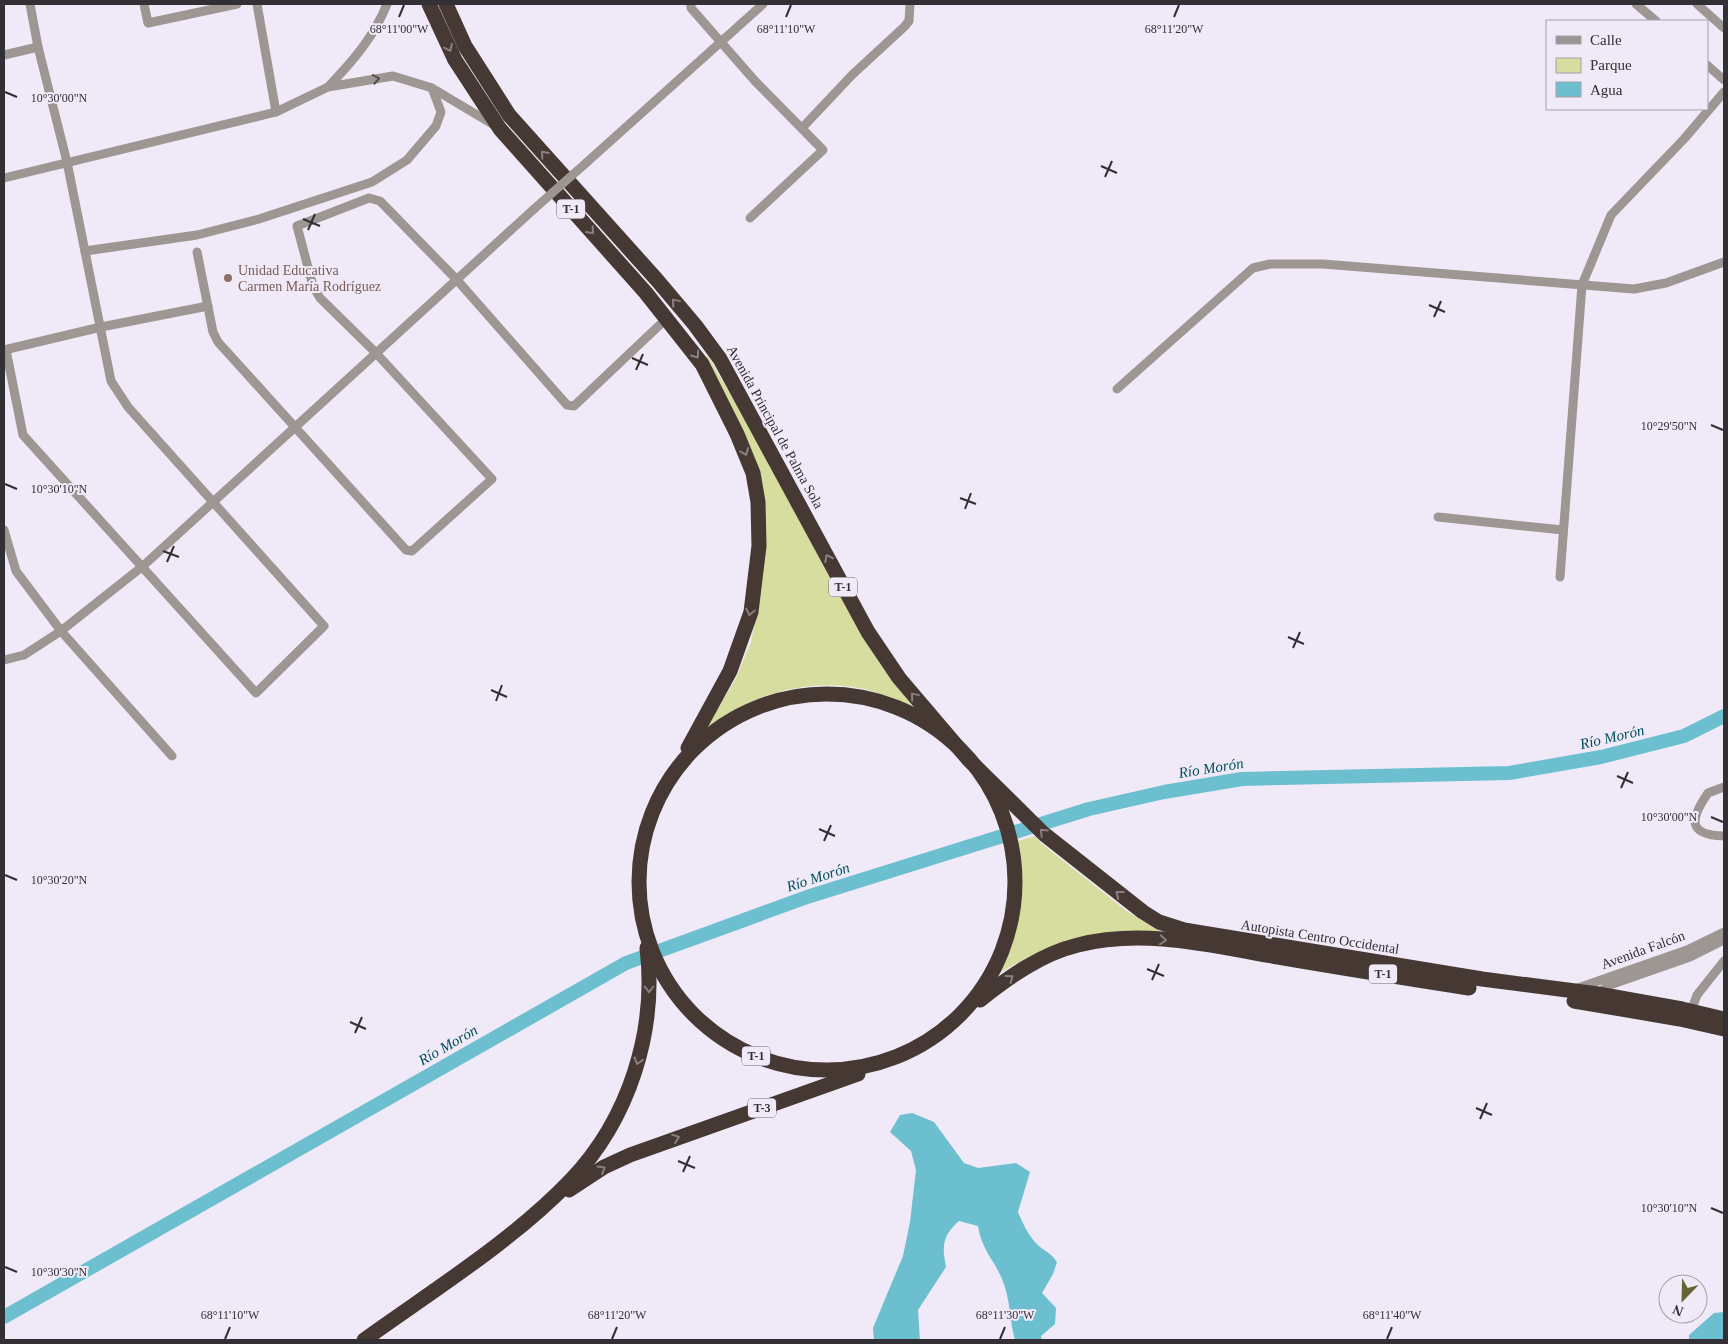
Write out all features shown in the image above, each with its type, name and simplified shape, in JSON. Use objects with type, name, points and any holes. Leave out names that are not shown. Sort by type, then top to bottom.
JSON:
[{"type":"highway","name":"T-1","points":[[429,4],[455,60],[500,129],[667,318],[702,364],[737,434],[753,473],[758,502],[759,530],[755,592],[741,644],[722,688],[668,781],[648,822],[641,851],[639,896],[652,963],[696,1017],[726,1040],[760,1058],[789,1066],[827,1070],[864,1067],[894,1058],[928,1042],[957,1019],[986,984],[1006,943],[1013,914],[1015,869],[1011,841],[1003,815],[987,783],[968,759],[935,729],[894,708],[850,696],[805,696],[761,707],[727,723],[697,746],[668,781]]},
{"type":"highway","name":"Avenida Principal de Palma Sola","points":[[446,4],[465,46],[509,115],[657,280],[695,325],[720,359],[868,632],[899,678],[968,759]]},
{"type":"highway","name":"Autopista Centro Occidental","points":[[968,759],[1068,854],[1142,912],[1176,928],[1384,964],[1569,991],[1595,999]]},
{"type":"highway","name":"Autopista Centro Occidental","points":[[957,1019],[1015,974],[1047,956],[1077,945],[1127,938],[1190,942],[1400,977],[1595,999],[1688,1015],[1724,1019]]},
{"type":"highway","name":"T-3","points":[[532,1216],[580,1170],[602,1139],[624,1099],[635,1070],[646,1027],[652,963]]},
{"type":"highway","name":"Autopista Centro Occidental","points":[[1688,1015],[1724,1029]]},
{"type":"highway","name":"T-3","points":[[364,1340],[532,1216],[604,1168],[630,1155],[862,1072],[894,1058]]},
{"type":"street","points":[[30,4],[38,47],[67,162],[101,327],[111,381],[128,408],[324,626],[256,693],[143,566],[22,435],[5,350],[101,327],[208,306]]},
{"type":"street","points":[[144,4],[148,22],[237,4]]},
{"type":"street","points":[[257,4],[276,112]]},
{"type":"street","points":[[328,87],[357,56],[375,30],[387,4]]},
{"type":"street","points":[[691,4],[691,8],[755,81],[823,150],[750,218]]},
{"type":"street","points":[[4,660],[24,656],[61,631],[143,566],[375,352],[762,4]]},
{"type":"street","points":[[802,128],[852,75],[904,27],[909,21],[910,4]]},
{"type":"street","points":[[1636,4],[1655,20]]},
{"type":"street","points":[[1696,4],[1724,28]]},
{"type":"street","points":[[4,55],[38,47]]},
{"type":"street","points":[[1708,66],[1724,80]]},
{"type":"street","points":[[4,178],[276,112],[328,87],[393,76],[432,88],[500,129]]},
{"type":"street","points":[[85,250],[197,235],[259,218],[372,182],[407,160],[436,126],[442,112],[432,88]]},
{"type":"street","points":[[1560,577],[1582,285],[1611,215],[1684,139],[1724,92]]},
{"type":"street","points":[[197,252],[213,332],[218,342],[406,550],[412,551],[492,479],[375,352],[320,298],[313,286],[297,226],[369,198],[380,201],[457,280],[567,405],[574,406],[667,318]]},
{"type":"street","points":[[1117,389],[1253,268],[1270,264],[1323,264],[1634,289],[1666,283],[1724,262]]},
{"type":"street","points":[[1438,517],[1563,530]]},
{"type":"street","points":[[4,530],[16,571],[61,631],[172,756]]},
{"type":"street","points":[[1724,787],[1708,793],[1695,817],[1696,826],[1701,833],[1708,836],[1724,836]]},
{"type":"street","name":"Avenida Falcón","points":[[1569,991],[1686,950],[1724,932]]},
{"type":"street","name":"Avenida Falcón","points":[[1595,999],[1607,986],[1690,957],[1724,940]]},
{"type":"street","points":[[1688,1015],[1697,995],[1724,961]]},
{"type":"green space","points":[[708,356],[772,466],[857,626],[884,670],[915,707],[868,690],[851,687],[834,685],[799,688],[781,691],[749,703],[730,713],[706,732],[705,730],[735,680],[751,642],[757,610],[766,532],[705,358]]},
{"type":"green space","points":[[1035,836],[1042,844],[1128,912],[1160,931],[1107,933],[1077,939],[1031,956],[1000,973],[1008,955],[1019,909],[1021,878],[1018,841]]},
{"type":"water","points":[[912,1113],[934,1122],[964,1163],[978,1168],[1016,1163],[1030,1172],[1018,1212],[1032,1239],[1057,1262],[1053,1274],[1042,1293],[1056,1308],[1055,1324],[1041,1336],[1042,1340],[1015,1340],[1005,1287],[982,1241],[978,1226],[959,1221],[953,1226],[946,1237],[944,1253],[946,1267],[918,1310],[920,1340],[874,1340],[873,1328],[903,1256],[910,1222],[916,1170],[911,1151],[890,1132],[900,1115]]},
{"type":"water","points":[[1724,1312],[1724,1340],[1689,1340],[1689,1335],[1702,1324],[1708,1324],[1708,1318],[1714,1313]]},
{"type":"waterway","name":"Río Morón","points":[[4,1317],[626,963],[807,897],[1089,809],[1164,792],[1242,779],[1509,773],[1601,757],[1684,736],[1724,716]]},
{"type":"waterway","name":"Río Morón","points":[[4,1320],[13,1312]]},
{"type":"place","name":"Unidad Educativa Carmen María Rodríguez","points":[[228,278]]}]
